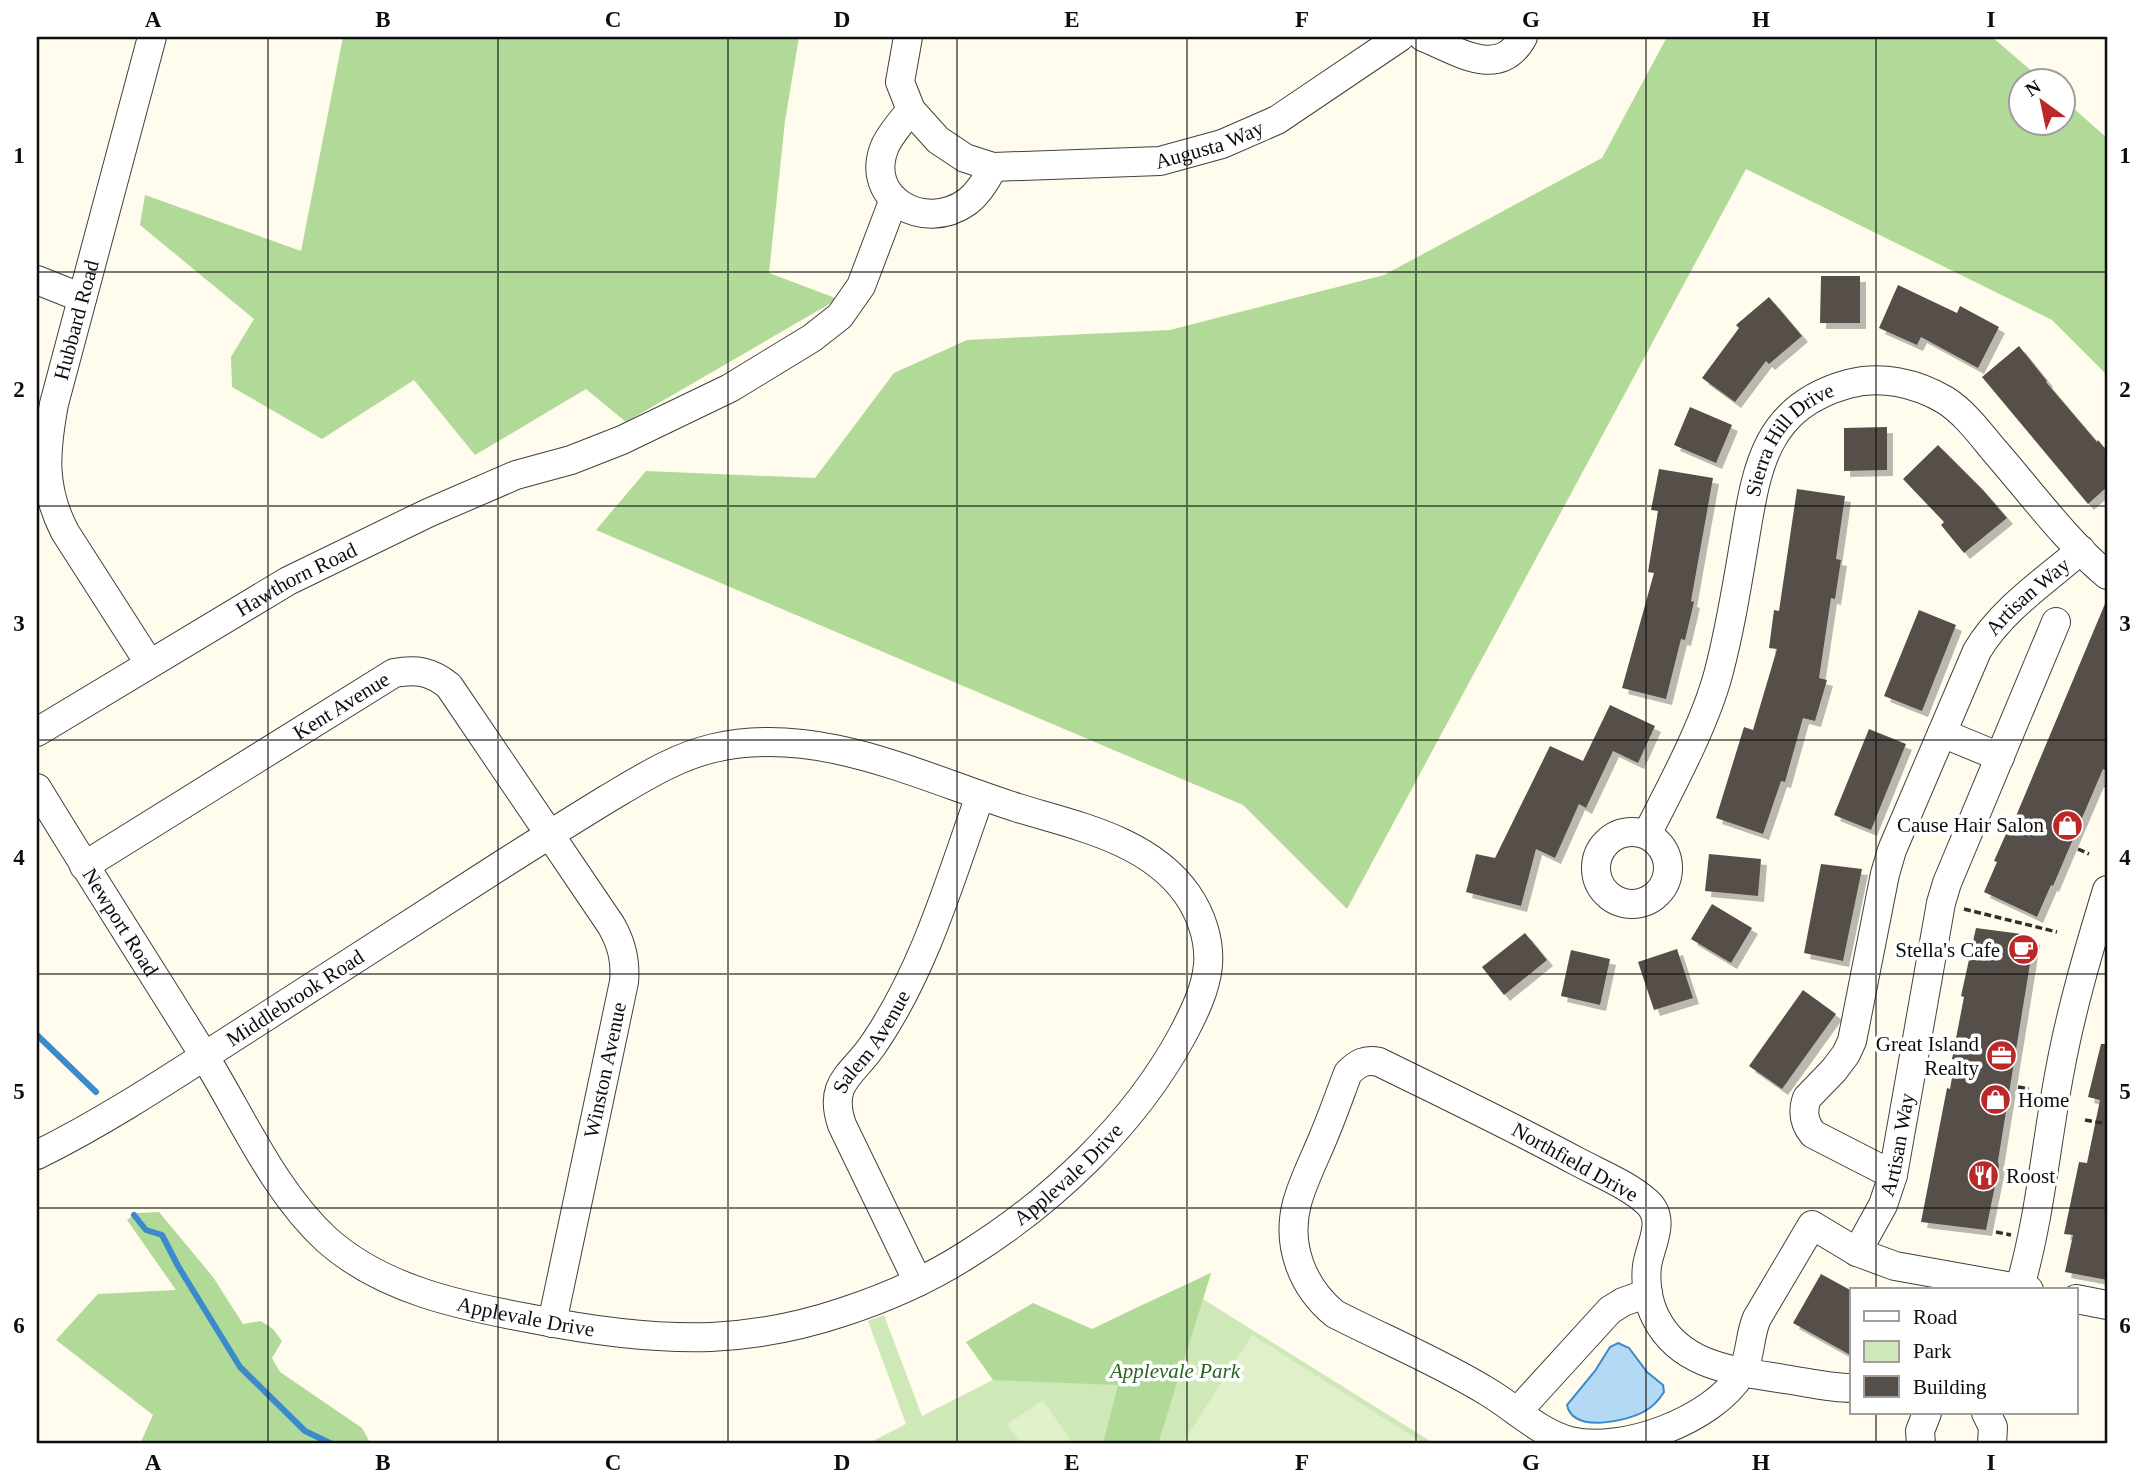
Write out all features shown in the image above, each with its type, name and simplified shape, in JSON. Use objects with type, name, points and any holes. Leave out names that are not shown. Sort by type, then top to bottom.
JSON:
[{"type":"street","name":"Hubbard Road","points":[[149,663],[54,511],[48,486],[46,455],[49,430],[82,298],[152,37]]},
{"type":"street","name":"Augusta Way","points":[[908,37],[900,82],[911,110],[938,140],[965,158],[993,167],[1160,161],[1222,145],[1277,120],[1400,37]]},
{"type":"street","points":[[1423,37],[1487,61],[1510,54],[1523,37]]},
{"type":"street","points":[[911,110],[886,145],[881,161],[882,177],[894,199],[915,213],[931,215],[948,212],[969,201],[985,183],[993,167]]},
{"type":"street","name":"Hawthorn Road","points":[[37,732],[252,601],[345,552],[516,475],[571,460],[622,440],[704,401],[823,331],[840,316],[861,286],[894,199]]},
{"type":"street","points":[[37,280],[82,298]]},
{"type":"street","name":"Sierra Hill Drive","points":[[1647,834],[1707,707],[1717,678],[1729,631],[1759,465],[1777,431],[1803,404],[1820,394],[1856,382],[1894,382],[1931,393],[1962,414],[2081,550],[2107,575]]},
{"type":"street","name":"Artisan Way","points":[[1893,1175],[1813,1134],[1805,1122],[1805,1106],[1808,1098],[1846,1054],[1852,1041],[1885,874],[1901,828],[1977,652],[2002,617],[2081,550]]},
{"type":"street","name":"Artisan Way","points":[[1857,1252],[1883,1205],[1893,1175],[1941,903],[1956,860],[2056,622]]},
{"type":"street","name":"Kent Avenue","points":[[84,866],[378,681],[394,673],[410,670],[425,671],[438,677],[458,697],[550,834]]},
{"type":"street","points":[[1942,733],[2000,757]]},
{"type":"street","name":"Applevale Drive","points":[[204,1056],[285,1191],[330,1243],[365,1268],[397,1283],[486,1311],[552,1323],[622,1334],[668,1337],[754,1334],[840,1314],[918,1282],[965,1256],[1012,1224],[1063,1182],[1121,1122],[1174,1050],[1195,1011],[1203,989],[1208,964],[1207,940],[1201,917],[1174,878],[1154,863],[1113,839],[848,750],[787,742],[740,743],[695,753],[641,779],[550,834]]},
{"type":"street","name":"Newport Road","points":[[37,788],[204,1056]]},
{"type":"street","name":"Salem Avenue","points":[[918,1282],[842,1125],[836,1104],[844,1080],[873,1046],[898,1007],[919,965],[981,796]]},
{"type":"street","name":"Middlebrook Road","points":[[37,1154],[128,1105],[550,834]]},
{"type":"street","name":"Winston Avenue","points":[[550,834],[618,937],[625,967],[552,1323]]},
{"type":"street","points":[[2022,1288],[2060,1068],[2091,942],[2107,890]]},
{"type":"street","name":"Northfield Drive","points":[[1517,1412],[1487,1391],[1335,1314],[1313,1293],[1299,1265],[1295,1246],[1296,1217],[1303,1184],[1348,1073],[1357,1064],[1368,1059],[1440,1091],[1559,1151],[1627,1188],[1650,1204],[1656,1215],[1657,1227],[1647,1266],[1648,1293],[1652,1311],[1659,1324],[1681,1349],[1709,1364],[1742,1372],[1848,1389]]},
{"type":"street","points":[[1648,1293],[1610,1310],[1517,1412],[1552,1435],[1572,1442],[1595,1444],[1619,1443],[1646,1436],[1694,1414],[1727,1392],[1742,1372],[1752,1328],[1812,1225],[1857,1252],[1895,1266],[2011,1288]]},
{"type":"street","points":[[2078,1299],[2107,1305]]},
{"type":"street","points":[[1900,1414],[1923,1429]]},
{"type":"path","points":[[2078,849],[2089,853]]},
{"type":"path","points":[[1956,906],[2057,932]]},
{"type":"path","points":[[2018,1087],[2029,1089]]},
{"type":"path","points":[[2085,1120],[2107,1124]]},
{"type":"path","points":[[1996,1232],[2013,1236]]},
{"type":"green space","points":[[343,37],[799,37],[785,121],[769,273],[838,299],[626,422],[586,389],[475,455],[414,380],[322,439],[232,387],[231,357],[254,319],[140,225],[145,195],[301,251]]},
{"type":"green space","points":[[1667,37],[1992,37],[2026,66],[2008,66],[2008,136],[2078,136],[2078,112],[2107,138],[2107,375],[2052,320],[1746,169],[1347,909],[1243,805],[596,530],[646,471],[815,478],[894,373],[967,340],[1170,330],[1384,275],[1602,158]]},
{"type":"green space","points":[[159,1212],[213,1277],[243,1324],[261,1321],[273,1329],[282,1341],[272,1358],[280,1372],[362,1428],[371,1444],[140,1444],[153,1415],[56,1340],[98,1294],[176,1290],[127,1220],[137,1213]]},
{"type":"green space","name":"Applevale Park","points":[[1211,1273],[1203,1299],[1435,1444],[867,1444],[906,1424],[868,1321],[884,1315],[922,1416],[1135,1308]]},
{"type":"green space","points":[[1211,1273],[1158,1444],[1103,1444],[1118,1385],[993,1380],[966,1342],[1033,1303],[1092,1329]]},
{"type":"green space","points":[[1252,1335],[1425,1444],[1182,1444]]},
{"type":"green space","points":[[1043,1400],[1073,1444],[1021,1444],[1007,1424]]},
{"type":"water","points":[[1618,1343],[1629,1348],[1647,1372],[1663,1385],[1664,1392],[1656,1403],[1637,1415],[1602,1423],[1579,1420],[1571,1414],[1567,1405],[1595,1371],[1610,1347]]},
{"type":"building","points":[[1821,276],[1860,276],[1860,323],[1820,323]]},
{"type":"building","points":[[1898,285],[1957,313],[1960,306],[1999,327],[1978,368],[1921,337],[1917,345],[1879,328]]},
{"type":"building","points":[[1769,297],[1802,336],[1769,364],[1766,361],[1735,402],[1702,378],[1739,328],[1736,325]]},
{"type":"building","points":[[2019,346],[2046,382],[2107,451],[2107,487],[2088,504],[1982,377]]},
{"type":"building","points":[[1690,407],[1732,425],[1716,463],[1674,445]]},
{"type":"building","points":[[1887,427],[1887,470],[1844,471],[1844,428]]},
{"type":"building","points":[[1938,445],[2007,518],[1964,553],[1941,525],[1944,522],[1903,479]]},
{"type":"building","points":[[1659,469],[1713,478],[1691,601],[1694,602],[1685,640],[1681,639],[1666,699],[1622,688],[1654,573],[1648,572],[1658,511],[1651,510]]},
{"type":"building","points":[[1797,489],[1845,496],[1836,559],[1841,560],[1835,599],[1831,598],[1819,678],[1827,680],[1815,721],[1803,718],[1785,782],[1781,781],[1763,834],[1716,818],[1744,727],[1753,730],[1777,649],[1769,648],[1774,610],[1779,611]]},
{"type":"building","points":[[2107,599],[2107,771],[2103,769],[2037,917],[1984,892],[1997,862],[1994,861],[2009,827],[2011,828]]},
{"type":"building","points":[[1919,610],[1956,625],[1922,711],[1884,696]]},
{"type":"building","points":[[1610,705],[1655,726],[1638,763],[1613,751],[1586,808],[1579,804],[1555,858],[1536,849],[1521,906],[1466,892],[1476,854],[1495,858],[1550,746],[1583,761]]},
{"type":"building","points":[[1869,729],[1906,744],[1871,830],[1834,815]]},
{"type":"building","points":[[1709,854],[1761,859],[1758,896],[1705,891]]},
{"type":"building","points":[[1821,864],[1862,869],[1843,961],[1804,953]]},
{"type":"building","points":[[1712,904],[1752,928],[1731,963],[1691,939]]},
{"type":"building","points":[[1976,928],[2029,935],[2028,938],[2034,939],[1999,1166],[1986,1230],[1921,1222],[1947,1088],[1950,1089],[1955,1060],[1952,1059],[1964,997],[1961,996]]},
{"type":"building","points":[[1525,933],[1547,960],[1504,995],[1482,967]]},
{"type":"building","points":[[1677,949],[1693,998],[1654,1010],[1638,962]]},
{"type":"building","points":[[1571,950],[1610,959],[1600,1005],[1561,996]]},
{"type":"building","points":[[1803,990],[1836,1014],[1782,1089],[1749,1066]]},
{"type":"building","points":[[2101,1044],[2107,1044],[2107,1280],[2065,1272],[2073,1235],[2064,1234],[2079,1162],[2087,1163],[2100,1100],[2088,1097]]},
{"type":"building","points":[[1821,1274],[1850,1290],[1850,1355],[1793,1323]]},
{"type":"waterway","points":[[37,1035],[96,1092]]},
{"type":"waterway","points":[[134,1215],[146,1230],[162,1235],[240,1367],[305,1431],[332,1444]]},
{"type":"place","name":"Cause Hair Salon","points":[[2067,825]]},
{"type":"place","name":"Stella's Cafe","points":[[2023,950]]},
{"type":"place","name":"Great Island Realty","points":[[2002,1056]]},
{"type":"place","name":"Home","points":[[1995,1100]]},
{"type":"place","name":"Roost","points":[[1983,1176]]}]
